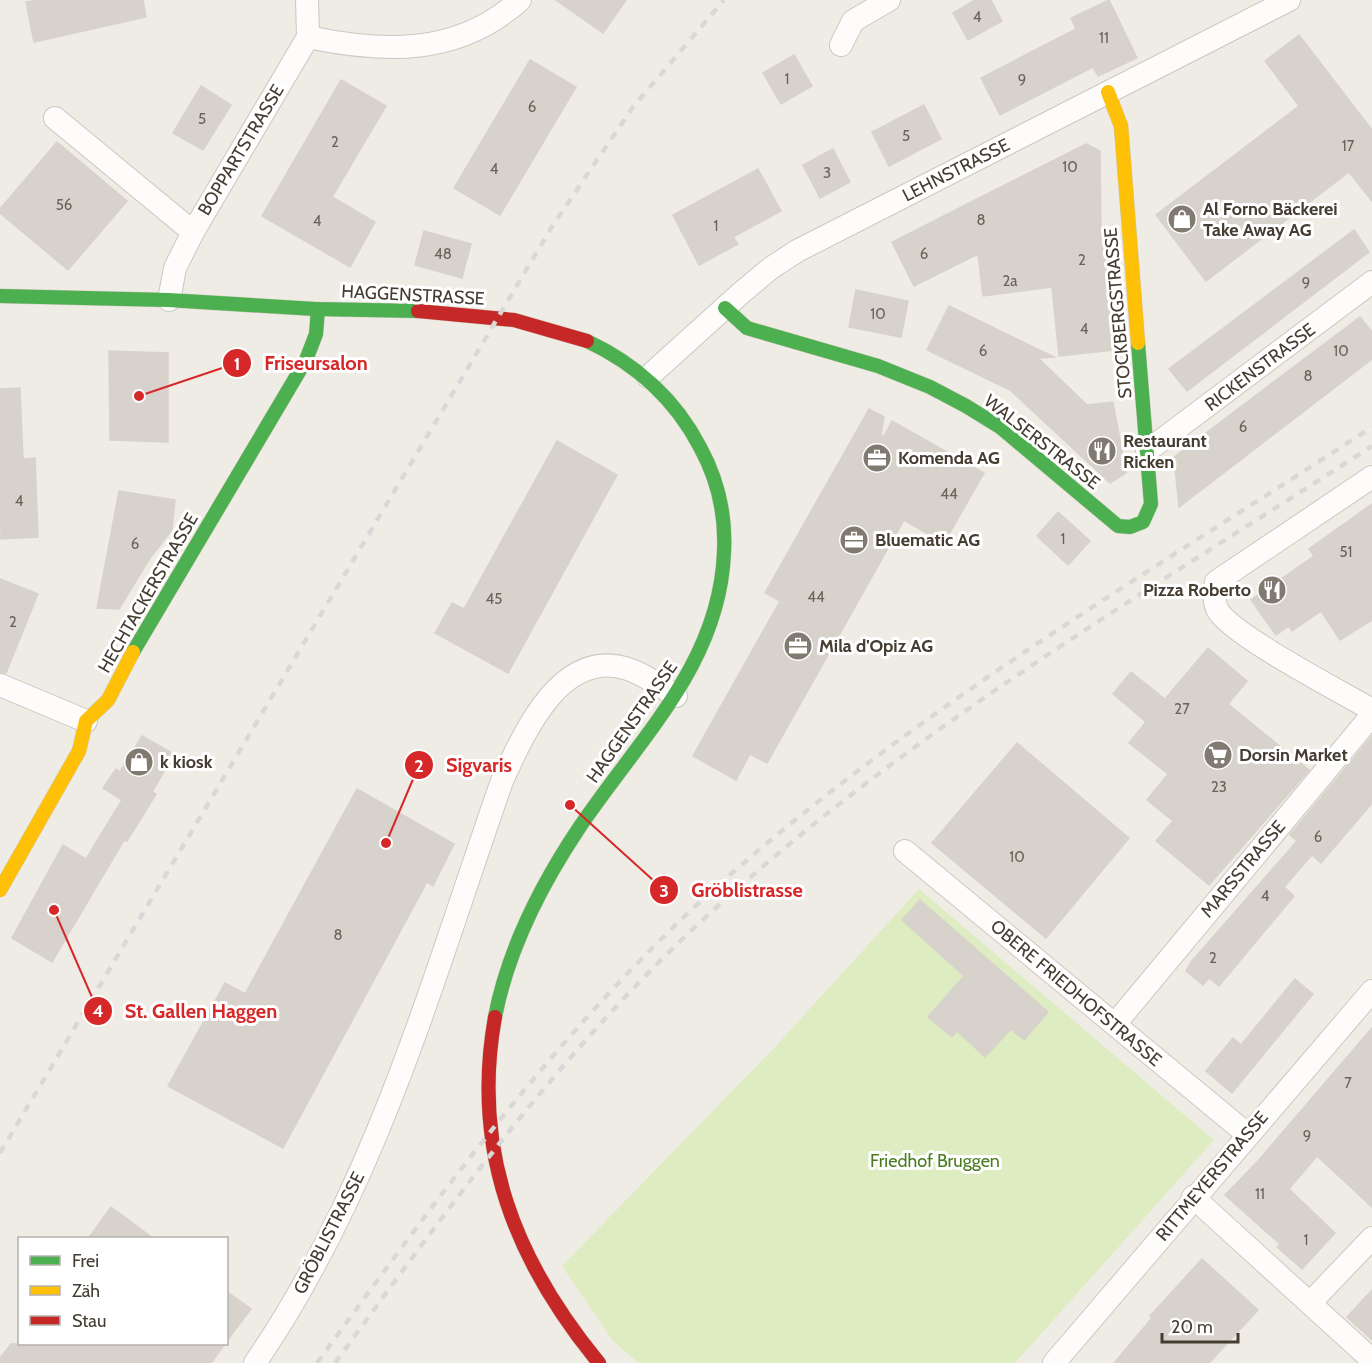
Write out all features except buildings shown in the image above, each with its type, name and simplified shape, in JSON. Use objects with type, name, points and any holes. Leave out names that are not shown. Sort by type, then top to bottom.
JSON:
[{"type":"street","points":[[307,0],[308,37],[364,47],[398,49],[431,44],[486,25],[520,0]]},
{"type":"street","points":[[841,45],[853,21],[889,0]]},
{"type":"street","name":"LEHNSTRASSE","points":[[648,377],[771,268],[797,251],[1289,0]]},
{"type":"street","name":"BOPPARTSTRASSE","points":[[169,300],[175,268],[193,232],[308,37]]},
{"type":"street","name":"STOCKBERGSTRASSE","points":[[1108,92],[1121,126],[1147,451],[1150,510],[1148,518],[1135,527]]},
{"type":"street","points":[[55,118],[193,232]]},
{"type":"street","name":"RICKENSTRASSE","points":[[1147,451],[1372,282]]},
{"type":"street","name":"HAGGENSTRASSE","points":[[0,296],[40,299],[169,300],[318,309],[480,315],[535,324],[581,338],[612,352],[648,377],[667,396],[699,443],[712,472],[724,522],[725,573],[721,603],[699,656],[676,696],[576,832],[537,900],[513,952],[492,1034],[488,1122],[492,1152],[504,1199],[528,1260],[561,1314],[599,1363]]},
{"type":"street","name":"WALSERSTRASSE","points":[[725,308],[747,328],[878,366],[930,387],[1000,427],[1118,526],[1135,527]]},
{"type":"street","name":"HECHTACKERSTRASSE","points":[[86,721],[108,700],[135,648],[306,360],[316,334],[318,309]]},
{"type":"street","points":[[1372,477],[1216,582],[1213,593],[1218,610],[1238,632],[1372,710]]},
{"type":"street","name":"GRÖBLISTRASSE","points":[[255,1363],[283,1322],[315,1267],[384,1118],[502,781],[521,740],[545,703],[563,683],[589,668],[604,665],[627,669],[676,696]]},
{"type":"street","points":[[0,685],[86,721],[79,751],[0,890]]},
{"type":"street","name":"MARSSTRASSE","points":[[1115,1024],[1372,716]]},
{"type":"street","name":"OBERE FRIEDHOFSTRASSE","points":[[905,851],[1246,1134]]},
{"type":"street","name":"RITTMEYERSTRASSE","points":[[1054,1363],[1246,1134],[1372,991]]},
{"type":"street","points":[[1193,1197],[1311,1302],[1372,1360]]},
{"type":"street","points":[[1311,1302],[1372,1238]]},
{"type":"green space","name":"Friedhof Bruggen","points":[[919,889],[1214,1140],[1015,1363],[639,1363],[613,1341],[562,1266],[774,1048]]},
{"type":"railway","points":[[0,1153],[553,225],[633,107],[724,0]]},
{"type":"railway","points":[[317,1363],[451,1182],[546,1065],[595,1008],[701,901],[778,834],[942,709],[1112,594],[1372,427]]},
{"type":"railway","points":[[335,1363],[451,1206],[573,1054],[662,959],[742,884],[826,814],[913,748],[1003,685],[1372,446]]},
{"type":"traffic: fast","points":[[0,296],[168,300],[315,309],[418,311]]},
{"type":"traffic: fast","points":[[725,308],[747,328],[878,366],[930,387],[966,406],[1000,427],[1118,526],[1130,527],[1143,522],[1151,504],[1138,343]]},
{"type":"traffic: fast","points":[[133,652],[306,360],[316,334],[318,309]]},
{"type":"traffic: fast","points":[[495,1017],[517,942],[539,895],[579,828],[672,699],[692,665],[708,630],[719,592],[724,552],[724,525],[720,498],[712,472],[700,447],[679,413],[653,385],[622,361],[587,341]]},
{"type":"traffic: slow","points":[[1108,92],[1121,126],[1138,343]]},
{"type":"traffic: slow","points":[[0,890],[79,751],[86,721],[108,700],[133,652]]},
{"type":"traffic: jam","points":[[418,311],[514,320],[587,341]]},
{"type":"traffic: jam","points":[[495,1017],[489,1066],[489,1113],[495,1158],[506,1202],[523,1244],[544,1285],[569,1324],[599,1363]]},
{"type":"place","name":"Al Forno Bäckerei Take Away AG","points":[[1182,219]]},
{"type":"place","name":"Friseursalon","points":[[139,396]]},
{"type":"place","name":"Restaurant Ricken","points":[[1102,451]]},
{"type":"place","name":"Komenda AG","points":[[877,458]]},
{"type":"place","name":"Bluematic AG","points":[[854,540]]},
{"type":"place","name":"Pizza Roberto","points":[[1272,590]]},
{"type":"place","name":"Mila d'Opiz AG","points":[[798,646]]},
{"type":"place","name":"Dorsin Market","points":[[1218,755]]},
{"type":"place","name":"k kiosk","points":[[139,762]]},
{"type":"place","name":"Gröblistrasse","points":[[570,805]]},
{"type":"place","name":"Sigvaris","points":[[386,843]]},
{"type":"place","name":"St. Gallen Haggen","points":[[54,910]]}]
